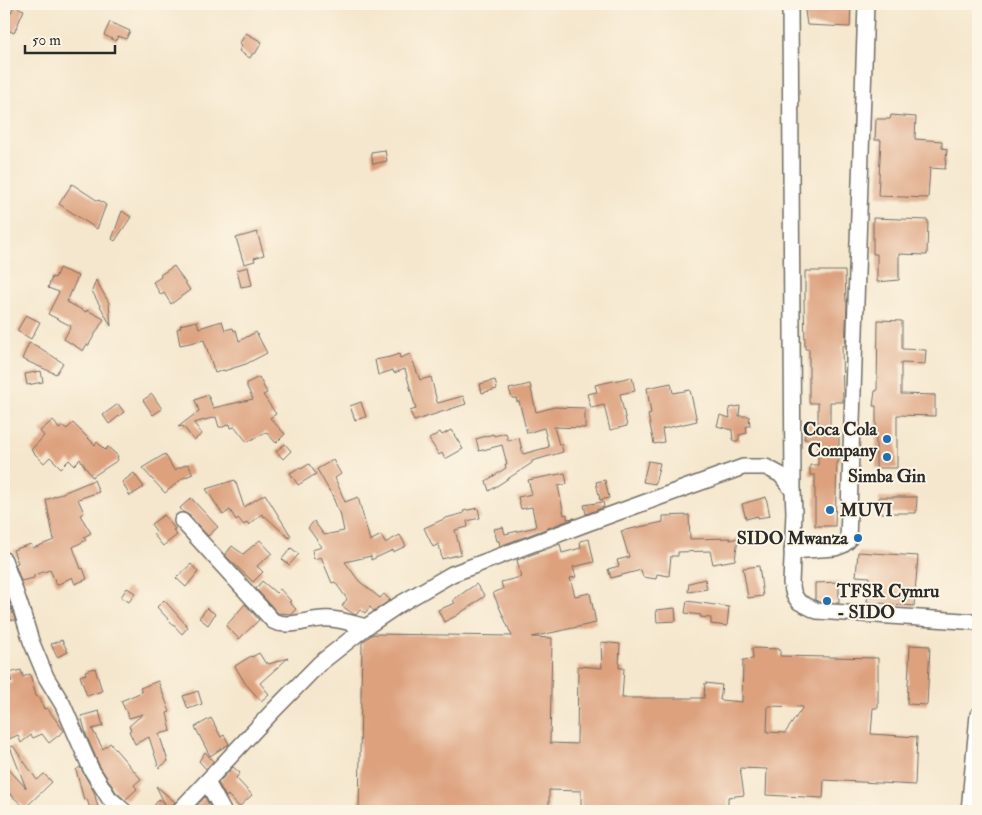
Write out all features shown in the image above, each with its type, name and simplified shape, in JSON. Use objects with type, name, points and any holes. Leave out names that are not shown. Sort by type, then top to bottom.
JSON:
[{"type":"street","points":[[790,4],[794,512],[791,583],[794,595],[799,602],[817,611],[978,622]]},
{"type":"street","points":[[792,551],[835,548],[848,541],[866,4]]},
{"type":"street","points":[[179,811],[319,664],[366,627],[400,604],[452,574],[743,467],[766,467],[781,474],[793,491]]},
{"type":"street","points":[[182,521],[273,621],[286,625],[314,619],[330,618],[366,627]]},
{"type":"street","points":[[4,560],[31,641],[46,677],[63,705],[91,769],[110,798],[124,811]]},
{"type":"street","points":[[969,811],[978,715]]},
{"type":"street","points":[[207,782],[223,811]]},
{"type":"building","points":[[815,4],[851,4],[850,27],[807,25],[805,8],[815,6]]},
{"type":"building","points":[[14,6],[24,10],[14,33],[4,28],[4,11],[10,14]]},
{"type":"building","points":[[110,22],[130,31],[126,39],[118,36],[116,41],[104,35]]},
{"type":"building","points":[[246,33],[262,42],[255,54],[253,53],[250,58],[239,51],[242,45],[240,43]]},
{"type":"building","points":[[891,115],[916,117],[915,139],[942,141],[942,148],[947,149],[945,169],[930,168],[928,198],[878,196],[881,140],[875,140],[876,119],[890,119]]},
{"type":"building","points":[[385,150],[387,161],[373,164],[371,152]]},
{"type":"building","points":[[72,184],[106,205],[97,229],[59,204]]},
{"type":"building","points":[[122,211],[131,217],[115,241],[112,239]]},
{"type":"building","points":[[873,218],[928,220],[927,255],[899,254],[899,280],[877,282],[877,254],[873,254]]},
{"type":"building","points":[[257,232],[264,255],[254,258],[255,261],[244,264],[236,238]]},
{"type":"building","points":[[174,266],[190,290],[171,304],[164,293],[161,295],[153,282]]},
{"type":"building","points":[[248,267],[252,285],[241,287],[237,270]]},
{"type":"building","points":[[59,268],[78,276],[67,302],[104,319],[83,351],[64,339],[71,326],[48,314],[59,292],[48,288],[52,277],[55,278]]},
{"type":"building","points":[[805,271],[845,271],[847,302],[845,346],[842,346],[843,402],[830,402],[830,428],[839,428],[835,526],[815,526],[815,475],[810,475],[810,465],[818,465],[818,440],[804,439],[806,421],[818,422],[818,403],[809,403],[809,349],[805,349]]},
{"type":"building","points":[[96,280],[109,303],[111,326],[92,291]]},
{"type":"building","points":[[26,315],[40,322],[31,339],[17,331]]},
{"type":"building","points":[[878,320],[902,321],[902,349],[926,350],[925,364],[901,363],[901,394],[935,395],[935,416],[897,415],[897,468],[876,468],[876,406],[873,406],[875,391],[877,391]]},
{"type":"building","points":[[197,321],[199,328],[222,321],[225,330],[233,328],[234,331],[236,330],[239,341],[256,332],[267,353],[246,364],[215,373],[204,340],[180,345],[177,329],[181,327],[180,325]]},
{"type":"building","points":[[29,343],[63,363],[56,374],[22,359]]},
{"type":"building","points":[[399,354],[400,358],[410,354],[420,380],[431,377],[438,403],[463,396],[466,404],[414,421],[410,411],[416,409],[405,369],[394,373],[393,370],[378,375],[375,360]]},
{"type":"building","points":[[41,371],[43,382],[27,385],[25,374]]},
{"type":"building","points":[[259,377],[267,393],[263,395],[276,414],[270,418],[285,434],[276,443],[266,432],[247,442],[235,427],[231,428],[230,424],[219,427],[216,417],[194,423],[202,434],[194,440],[183,426],[178,427],[199,411],[195,400],[208,395],[213,408],[253,399],[247,383]]},
{"type":"building","points":[[632,377],[635,391],[620,394],[627,426],[610,430],[604,405],[591,408],[587,394],[597,392],[595,385]]},
{"type":"building","points":[[495,380],[497,389],[482,393],[480,384]]},
{"type":"building","points":[[671,383],[673,393],[690,390],[697,421],[662,429],[664,442],[654,444],[648,415],[651,414],[647,388]]},
{"type":"building","points":[[530,384],[536,412],[554,407],[585,408],[585,428],[554,427],[563,452],[532,461],[532,463],[489,491],[486,481],[506,468],[505,464],[507,464],[502,445],[479,451],[476,439],[493,434],[494,436],[506,433],[508,441],[519,438],[523,454],[549,447],[544,428],[527,433],[519,401],[517,402],[516,398],[512,398],[509,389]]},
{"type":"building","points":[[152,394],[162,409],[153,415],[143,400]]},
{"type":"building","points":[[361,402],[366,417],[355,420],[350,406]]},
{"type":"building","points":[[118,404],[124,412],[109,424],[103,415]]},
{"type":"building","points":[[740,406],[739,416],[749,416],[750,426],[746,426],[747,433],[739,435],[739,441],[733,441],[732,430],[717,426],[720,415],[730,418],[729,408]]},
{"type":"building","points":[[53,420],[59,429],[63,426],[67,429],[73,423],[95,445],[97,442],[105,450],[108,447],[118,456],[118,460],[92,477],[80,459],[74,465],[69,460],[61,468],[50,457],[44,463],[31,450],[44,436],[40,431]]},
{"type":"building","points":[[451,430],[463,449],[445,459],[442,453],[439,455],[429,439],[440,432],[442,435]]},
{"type":"building","points":[[285,444],[291,451],[283,459],[276,451]]},
{"type":"building","points":[[165,454],[174,470],[188,464],[193,474],[183,478],[165,493],[142,468]]},
{"type":"building","points":[[333,460],[341,474],[335,478],[345,502],[358,497],[370,541],[381,535],[385,543],[400,535],[406,546],[371,560],[371,556],[345,562],[359,581],[380,598],[384,594],[390,600],[374,611],[370,607],[365,613],[360,610],[356,615],[342,606],[347,599],[335,582],[332,583],[321,557],[314,559],[312,550],[322,547],[308,528],[314,521],[324,535],[344,531],[340,512],[333,498],[334,496],[317,469]]},
{"type":"building","points":[[648,461],[660,463],[655,484],[643,482]]},
{"type":"building","points":[[309,464],[316,474],[298,485],[290,473]]},
{"type":"building","points":[[134,473],[144,487],[130,496],[122,482]]},
{"type":"building","points":[[565,473],[567,484],[558,486],[564,515],[567,514],[567,519],[575,518],[500,546],[494,529],[503,527],[505,534],[536,527],[532,507],[521,509],[518,497],[532,494],[528,480]]},
{"type":"building","points":[[94,480],[99,492],[78,499],[84,513],[80,515],[91,533],[84,537],[86,540],[73,547],[87,579],[75,584],[72,577],[57,585],[50,570],[34,575],[34,578],[21,581],[15,564],[18,563],[13,550],[31,544],[33,548],[54,540],[46,500]]},
{"type":"building","points":[[235,480],[244,507],[265,494],[291,536],[289,538],[262,514],[249,525],[247,522],[244,525],[238,518],[236,520],[230,510],[223,515],[206,489]]},
{"type":"building","points":[[605,480],[609,498],[600,500],[596,482]]},
{"type":"building","points":[[766,497],[770,516],[746,519],[742,504]]},
{"type":"building","points":[[879,497],[917,497],[916,513],[879,513]]},
{"type":"building","points":[[191,498],[218,527],[208,536],[180,508]]},
{"type":"building","points":[[603,502],[604,507],[586,514],[584,505]]},
{"type":"building","points":[[478,508],[480,518],[467,521],[468,527],[455,530],[461,554],[442,559],[439,544],[433,547],[424,528],[446,518],[464,513],[463,511]]},
{"type":"building","points":[[164,515],[175,529],[173,530],[177,535],[163,546],[153,534],[156,531],[151,524]]},
{"type":"building","points":[[689,515],[690,539],[730,538],[730,540],[738,538],[735,560],[713,564],[710,551],[678,552],[678,556],[671,556],[669,576],[657,574],[656,579],[643,577],[641,570],[611,578],[608,569],[619,566],[617,560],[629,557],[621,531],[663,522],[663,516]]},
{"type":"building","points":[[589,539],[594,562],[573,567],[576,577],[570,578],[575,596],[590,593],[596,623],[532,637],[552,638],[550,743],[577,744],[578,666],[602,668],[601,642],[620,644],[619,668],[624,668],[622,698],[704,698],[705,683],[722,685],[720,700],[742,702],[743,660],[753,659],[752,648],[780,649],[780,656],[878,658],[878,708],[873,708],[871,734],[917,737],[915,785],[824,780],[823,798],[766,795],[767,769],[740,768],[744,795],[728,797],[728,811],[581,811],[581,791],[549,790],[549,811],[359,811],[362,642],[373,634],[512,636],[493,593],[503,589],[501,582],[521,577],[517,560],[560,544],[562,553],[581,548],[580,541]],"holes":[[[768,706],[803,707],[785,733],[767,732]]]},
{"type":"building","points":[[260,540],[272,553],[257,566],[263,572],[253,582],[225,555],[232,546],[243,554]]},
{"type":"building","points":[[291,548],[299,554],[289,565],[282,559]]},
{"type":"building","points":[[858,552],[918,556],[914,606],[867,602],[870,577],[856,576]]},
{"type":"building","points":[[191,564],[198,572],[186,587],[176,578]]},
{"type":"building","points":[[759,566],[763,596],[748,598],[743,568]]},
{"type":"building","points":[[705,579],[707,589],[688,592],[689,583]]},
{"type":"building","points":[[262,581],[276,593],[280,589],[296,609],[291,614],[278,613],[256,589]]},
{"type":"building","points":[[839,582],[839,603],[815,600],[815,583]]},
{"type":"building","points":[[476,584],[485,596],[444,622],[438,610],[455,603],[453,600]]},
{"type":"building","points":[[4,587],[15,620],[4,621]]},
{"type":"building","points":[[127,588],[135,593],[129,602],[121,597]]},
{"type":"building","points":[[164,600],[188,627],[182,634],[157,607]]},
{"type":"building","points":[[687,601],[729,607],[727,626],[711,624],[711,618],[685,613]]},
{"type":"building","points":[[245,604],[259,620],[239,639],[226,626]]},
{"type":"building","points":[[207,608],[215,614],[208,625],[199,618]]},
{"type":"building","points":[[675,608],[676,621],[657,622],[656,610]]},
{"type":"building","points":[[62,640],[68,652],[57,657],[51,644]]},
{"type":"building","points":[[910,645],[930,646],[927,705],[907,704]]},
{"type":"building","points":[[259,653],[266,664],[267,662],[269,664],[288,658],[260,683],[269,694],[261,701],[245,683],[235,666]]},
{"type":"building","points":[[95,668],[102,691],[87,696],[80,676],[86,674],[85,671]]},
{"type":"building","points":[[21,670],[23,677],[30,674],[36,696],[40,698],[44,709],[47,708],[64,731],[49,743],[42,734],[33,738],[31,735],[21,743],[18,735],[7,740],[4,731],[4,684],[12,682],[9,673]]},
{"type":"building","points":[[158,681],[170,712],[167,713],[171,731],[159,734],[168,761],[159,768],[149,737],[135,744],[129,731],[131,730],[129,726],[143,714],[129,718],[121,701],[142,692],[140,688]]},
{"type":"building","points":[[198,691],[202,704],[188,709],[183,696]]},
{"type":"building","points":[[99,711],[103,726],[92,729],[103,749],[110,743],[141,779],[134,785],[137,789],[125,800],[116,792],[99,765],[87,737],[81,716]]},
{"type":"building","points":[[211,718],[221,737],[224,735],[229,744],[210,756],[195,727]]},
{"type":"building","points":[[13,746],[37,780],[44,774],[52,782],[25,808],[9,793],[4,799],[4,764],[26,788],[10,747]]},
{"type":"building","points":[[205,752],[213,761],[206,769],[199,761]]},
{"type":"building","points":[[80,767],[94,792],[98,807],[90,809],[87,799],[84,800],[76,770]]},
{"type":"building","points":[[233,767],[240,773],[236,778],[252,795],[239,807],[228,795],[226,797],[218,783]]},
{"type":"building","points":[[156,786],[175,802],[170,811],[150,811],[159,799],[165,804]]},
{"type":"building","points":[[205,797],[211,809],[209,811],[192,811]]},
{"type":"place","name":"Coca Cola Company","points":[[887,439]]},
{"type":"place","name":"Simba Gin","points":[[887,457]]},
{"type":"place","name":"MUVI","points":[[830,510]]},
{"type":"place","name":"SIDO Mwanza","points":[[858,538]]},
{"type":"place","name":"TFSR Cymru - SIDO","points":[[827,601]]}]
